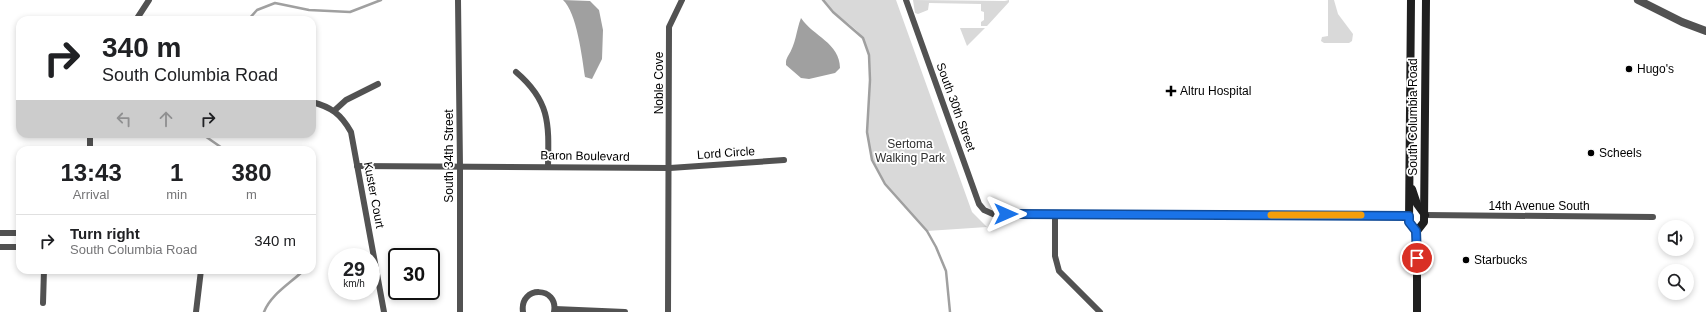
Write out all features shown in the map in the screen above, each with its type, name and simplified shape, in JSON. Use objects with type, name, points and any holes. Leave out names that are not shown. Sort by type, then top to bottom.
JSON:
[{"type":"main road","name":"South Columbia Road","points":[[1411,0],[1409,222],[1416,231],[1417,312]]},
{"type":"main road","name":"South Columbia Road","points":[[1416,231],[1424,222],[1425,215],[1426,0]]},
{"type":"main road","points":[[1410,175],[1412,190],[1417,204],[1425,215]]},
{"type":"street","points":[[139,16],[149,0]]},
{"type":"street","name":"South 34th Street","points":[[458,0],[460,312]]},
{"type":"street","name":"Noble Cove","points":[[670,168],[670,27],[682,0]]},
{"type":"street","name":"South 30th Street","points":[[906,0],[979,204],[984,210],[993,214],[1055,215]]},
{"type":"street","points":[[1638,0],[1682,22],[1706,31]]},
{"type":"street","points":[[516,72],[530,84],[544,107],[549,138],[548,166]]},
{"type":"street","points":[[316,103],[335,110],[346,100],[378,84]]},
{"type":"street","name":"Kuster Court","points":[[335,110],[345,121],[351,132],[384,312]]},
{"type":"street","name":"Lord Circle","points":[[670,168],[784,160]]},
{"type":"street","name":"Baron Boulevard","points":[[357,166],[548,166],[670,168]]},
{"type":"street","points":[[668,312],[670,168]]},
{"type":"street","points":[[1100,312],[1059,271],[1055,256],[1055,215],[1409,216]]},
{"type":"street","name":"14th Avenue South","points":[[1425,215],[1653,217]]},
{"type":"street","points":[[0,233],[16,233]]},
{"type":"street","points":[[0,247],[16,247]]},
{"type":"street","points":[[43,303],[44,274]]},
{"type":"street","points":[[196,312],[200,274]]},
{"type":"street","points":[[523,312],[524,301],[528,296],[538,292],[548,295],[554,304],[554,311],[625,312]]},
{"type":"green space","name":"Sertoma Walking Park","points":[[823,0],[896,0],[972,212],[987,227],[927,231],[888,186],[873,160],[869,146],[867,119],[870,74],[864,40],[857,31],[832,10]]},
{"type":"green space","points":[[913,0],[1009,0],[1009,2],[987,26],[981,26],[981,22],[984,20],[984,12],[981,11],[981,4],[929,3],[928,10],[918,14],[915,13]]},
{"type":"green space","points":[[1328,0],[1334,0],[1338,14],[1353,34],[1352,41],[1349,43],[1324,43],[1321,41],[1322,37],[1328,36]]},
{"type":"green space","points":[[960,28],[985,28],[967,46]]},
{"type":"shaded area","points":[[563,0],[590,1],[599,10],[603,30],[602,59],[592,79],[585,77],[575,25],[568,6]]},
{"type":"shaded area","points":[[801,18],[836,52],[839,59],[840,68],[835,73],[809,79],[801,78],[786,65],[786,59],[793,47]]},
{"type":"waterway","points":[[252,16],[257,10],[275,3],[309,10],[350,12],[381,0]]},
{"type":"waterway","points":[[823,0],[833,12],[863,38],[869,55],[870,80],[867,132],[872,160],[885,184],[927,231],[936,247],[946,271],[950,312]]},
{"type":"waterway","points":[[208,138],[219,146]]},
{"type":"waterway","points":[[264,312],[276,294],[299,274]]},
{"type":"slow traffic","points":[[1271,215],[1361,215]]},
{"type":"place","name":"Hugo's","points":[[1629,69]]},
{"type":"place","name":"Altru Hospital","points":[[1171,91]]},
{"type":"place","name":"Scheels","points":[[1591,153]]},
{"type":"place","name":"Starbucks","points":[[1466,260]]},
{"type":"route","points":[[1006,214],[1409,216],[1409,222],[1416,231],[1417,258]]}]
